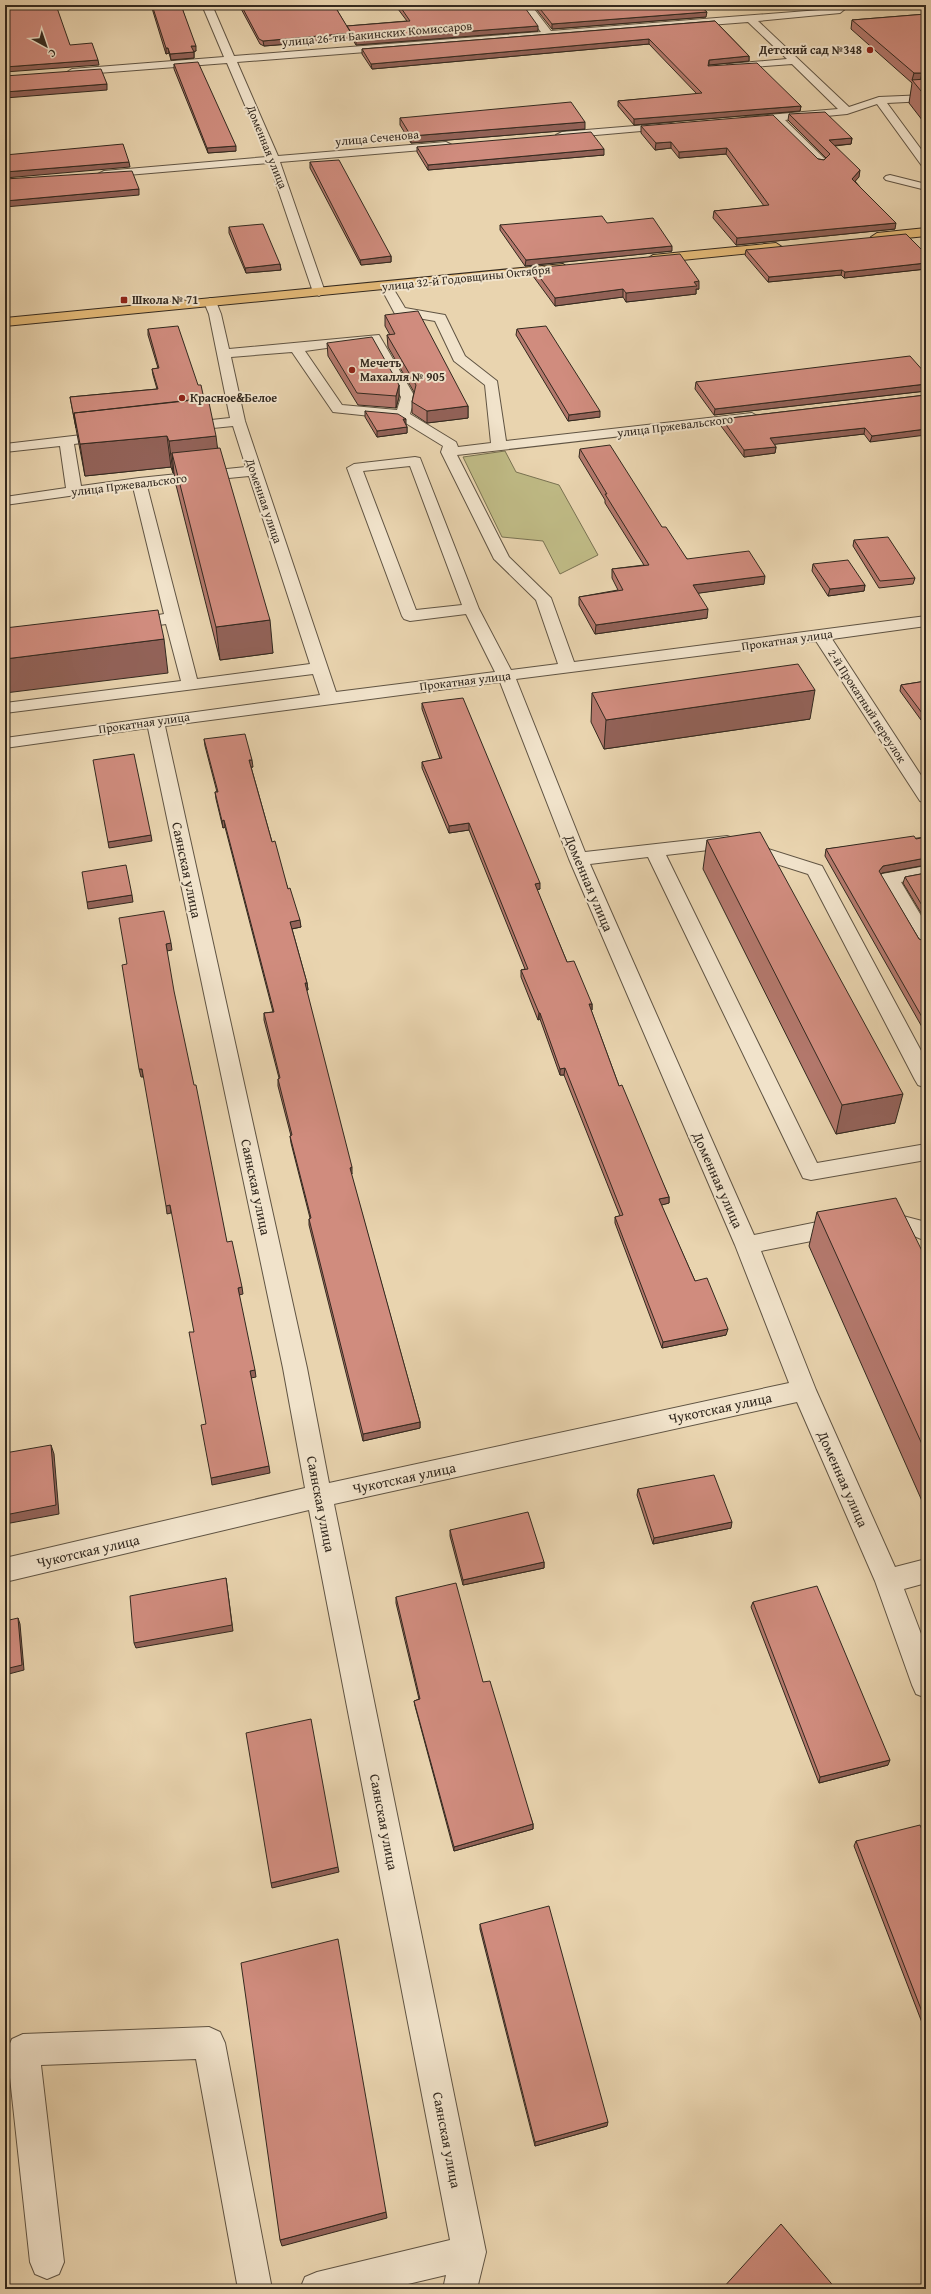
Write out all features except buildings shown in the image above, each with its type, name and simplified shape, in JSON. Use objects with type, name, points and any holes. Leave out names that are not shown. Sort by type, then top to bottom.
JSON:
[{"type":"main road","points":[[862,238],[926,232]]},
{"type":"main road","points":[[640,260],[791,246]]},
{"type":"main road","name":"улица 32-й Годовщины Октября","points":[[5,322],[577,267]]},
{"type":"street","name":"Доменная улица","points":[[207,5],[274,160],[319,292]]},
{"type":"street","points":[[526,5],[547,33]]},
{"type":"street","name":"улица 26-ти Бакинских Комиссаров","points":[[59,73],[547,33],[751,19],[820,13],[840,10],[845,5]]},
{"type":"street","points":[[751,19],[847,111]]},
{"type":"street","points":[[721,68],[795,61]]},
{"type":"street","points":[[736,121],[847,111],[879,100],[926,98]]},
{"type":"street","points":[[879,100],[926,164]]},
{"type":"street","points":[[776,117],[822,162]]},
{"type":"street","points":[[553,136],[680,125]]},
{"type":"street","name":"улица Сеченова","points":[[92,175],[457,144]]},
{"type":"street","points":[[890,178],[926,187]]},
{"type":"street","points":[[386,286],[400,311],[440,318],[460,358],[492,384],[499,446]]},
{"type":"street","name":"Доменная улица","points":[[210,302],[215,314],[238,421],[253,471],[329,697]]},
{"type":"street","points":[[223,354],[296,348],[374,338],[408,397],[402,415]]},
{"type":"street","points":[[296,348],[338,409],[402,415],[451,446],[448,452],[502,559],[543,598],[568,669]]},
{"type":"street","name":"улица Пржевальского","points":[[448,452],[768,415]]},
{"type":"street","points":[[167,429],[238,421]]},
{"type":"street","points":[[5,448],[120,435]]},
{"type":"street","points":[[66,441],[74,491]]},
{"type":"street","name":"Доменная улица","points":[[471,608],[410,616],[354,468],[414,461],[471,608],[506,676],[578,859],[746,1245],[804,1390],[888,1581],[926,1685]]},
{"type":"street","name":"улица Пржевальского","points":[[5,501],[139,482],[253,471]]},
{"type":"street","points":[[139,482],[190,684]]},
{"type":"street","points":[[112,626],[174,618]]},
{"type":"street","name":"Прокатная улица","points":[[5,743],[329,697],[568,669],[926,621]]},
{"type":"street","name":"2-й Прокатный переулок","points":[[821,635],[926,797]]},
{"type":"street","points":[[5,708],[320,668]]},
{"type":"street","name":"Саянская улица","points":[[155,721],[295,1368],[469,2252],[460,2289]]},
{"type":"street","points":[[578,859],[727,842],[815,870],[926,1080]]},
{"type":"street","points":[[654,850],[811,1172],[926,1152]]},
{"type":"street","points":[[926,872],[889,878],[926,940]]},
{"type":"street","points":[[746,1245],[883,1218],[914,1226],[926,1232]]},
{"type":"street","name":"Чукотская улица","points":[[5,1570],[319,1496],[804,1390]]},
{"type":"street","points":[[888,1581],[926,1571]]},
{"type":"street","points":[[46,2262],[23,2050],[209,2043],[255,2289]]},
{"type":"street","points":[[317,2289],[469,2252]]},
{"type":"shaded area","points":[[505,451],[516,472],[559,485],[598,555],[560,574],[543,541],[502,537],[463,457]]},
{"type":"place","name":"Детский сад №348","points":[[870,50]]},
{"type":"place","name":"Школа № 71","points":[[124,300]]},
{"type":"place","name":"Мечеть Махалля № 905","points":[[352,370]]},
{"type":"place","name":"Красное&Белое","points":[[182,398]]}]
